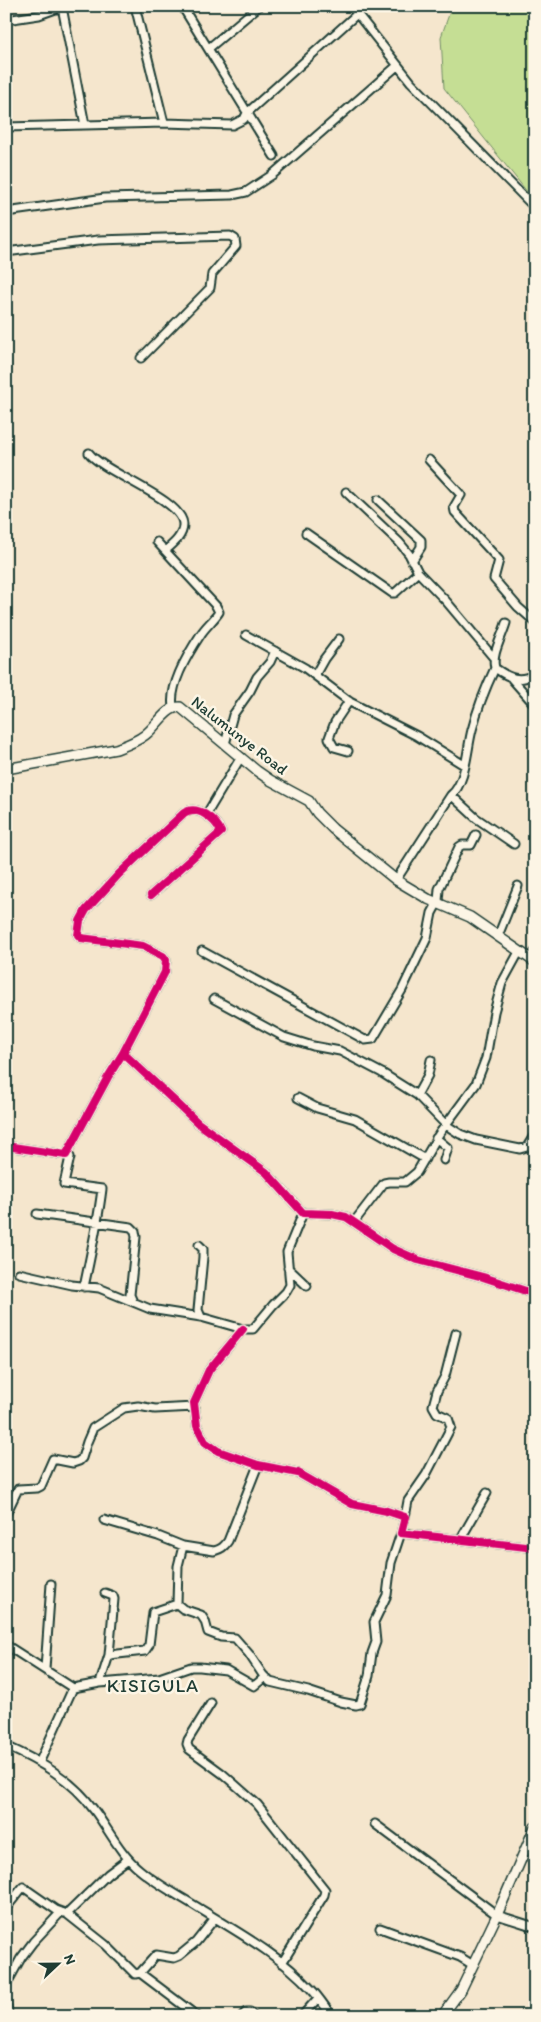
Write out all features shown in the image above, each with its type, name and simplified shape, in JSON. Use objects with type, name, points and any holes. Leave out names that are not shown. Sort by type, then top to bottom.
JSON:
[{"type":"street","points":[[135,6],[164,123]]},
{"type":"street","points":[[182,6],[274,156]]},
{"type":"street","points":[[209,48],[259,6]]},
{"type":"street","points":[[351,6],[397,66],[535,208]]},
{"type":"street","points":[[6,20],[39,15],[63,7],[85,125]]},
{"type":"street","points":[[6,127],[164,123],[232,125],[244,119],[247,113],[357,14]]},
{"type":"street","points":[[6,212],[105,198],[232,195],[246,192],[272,176],[397,66]]},
{"type":"street","points":[[6,252],[98,240],[230,236],[236,239],[236,246],[211,276],[210,288],[141,358]]},
{"type":"street","points":[[89,454],[104,467],[128,478],[168,504],[182,519],[183,528],[181,534],[166,550]]},
{"type":"street","points":[[429,460],[461,495],[454,507],[455,512],[500,560],[494,579],[518,607],[535,622]]},
{"type":"street","points":[[346,492],[399,542],[418,572],[446,601],[493,657],[495,668],[472,728],[462,780],[396,880]]},
{"type":"street","points":[[378,500],[421,540],[421,547],[412,561]]},
{"type":"street","points":[[306,533],[391,593],[395,593],[418,572]]},
{"type":"street","points":[[157,542],[219,612],[202,633],[174,685],[171,699],[173,707]]},
{"type":"street","points":[[493,657],[506,623]]},
{"type":"street","points":[[246,635],[315,675],[349,701],[417,736],[464,765]]},
{"type":"street","points":[[315,675],[324,658],[339,639]]},
{"type":"street","points":[[225,744],[233,716],[275,652]]},
{"type":"street","points":[[495,668],[512,679],[535,705]]},
{"type":"street","points":[[512,679],[523,679],[535,674]]},
{"type":"street","points":[[348,751],[334,747],[330,738],[335,722],[349,701]]},
{"type":"street","name":"Nalumunye Road","points":[[6,769],[130,744],[153,729],[168,710],[173,707],[183,708],[208,732],[270,780],[309,801],[317,813],[333,829],[396,880],[428,898],[470,917],[519,952],[533,958]]},
{"type":"street","points":[[206,815],[241,757]]},
{"type":"street","points":[[451,795],[476,818],[514,844]]},
{"type":"street","points":[[6,1146],[66,1155],[108,1077],[123,1054],[165,972],[166,960],[158,953],[143,946],[81,938],[78,935],[80,920],[86,910],[119,874],[184,812],[194,810],[206,815],[215,822],[221,832],[151,895]]},
{"type":"street","points":[[202,951],[365,1040],[369,1040],[376,1036],[427,938],[432,913],[438,902],[439,889],[459,847],[471,845],[476,835]]},
{"type":"street","points":[[498,936],[518,886]]},
{"type":"street","points":[[354,1222],[378,1188],[389,1182],[405,1182],[418,1172],[436,1138],[476,1084],[481,1074],[502,983],[519,952]]},
{"type":"street","points":[[214,999],[284,1037],[313,1046],[340,1051],[382,1073],[417,1095],[446,1125],[460,1134],[476,1140],[520,1149],[527,1147],[535,1134]]},
{"type":"street","points":[[123,1054],[198,1124],[266,1172],[303,1213],[332,1214],[346,1217],[393,1249],[418,1260],[483,1277],[535,1294]]},
{"type":"street","points":[[417,1095],[428,1075],[431,1060]]},
{"type":"street","points":[[298,1098],[317,1108],[355,1119],[425,1159]]},
{"type":"street","points":[[436,1138],[448,1148],[444,1160]]},
{"type":"street","points":[[70,1156],[64,1184],[102,1189],[96,1233],[92,1242],[84,1287]]},
{"type":"street","points":[[19,1272],[84,1287],[100,1288],[150,1309],[201,1317],[243,1329],[253,1329],[290,1285],[287,1252],[303,1213]]},
{"type":"street","points":[[37,1214],[98,1222],[131,1228],[135,1231],[130,1294],[132,1302]]},
{"type":"street","points":[[200,1245],[203,1249],[198,1310],[201,1317]]},
{"type":"street","points":[[288,1267],[307,1286]]},
{"type":"street","points":[[243,1329],[209,1370],[194,1403],[199,1434],[210,1448],[258,1465],[298,1473],[352,1504],[387,1511],[405,1517]]},
{"type":"street","points":[[177,1604],[183,1609],[202,1615],[208,1632],[221,1637],[235,1638],[270,1682],[308,1691],[341,1702],[360,1704],[376,1642],[374,1622],[387,1595],[391,1563],[401,1533],[408,1501],[422,1482],[451,1427],[451,1422],[448,1418],[437,1413],[433,1406],[444,1376],[456,1332]]},
{"type":"street","points":[[6,1514],[8,1505],[18,1489],[41,1486],[53,1458],[73,1462],[79,1461],[82,1458],[93,1428],[117,1412],[129,1406],[155,1409],[195,1407]]},
{"type":"street","points":[[104,1520],[158,1536],[183,1546],[214,1551],[224,1548],[258,1465]]},
{"type":"street","points":[[460,1540],[487,1494]]},
{"type":"street","points":[[401,1533],[535,1548]]},
{"type":"street","points":[[177,1604],[178,1566],[183,1546]]},
{"type":"street","points":[[45,1670],[50,1584]]},
{"type":"street","points":[[100,1683],[109,1656],[114,1599],[113,1596],[105,1593]]},
{"type":"street","points":[[109,1656],[145,1651],[149,1645],[153,1612],[156,1609],[177,1604]]},
{"type":"street","points":[[6,1644],[73,1688],[100,1683],[159,1678],[191,1667],[200,1666],[226,1670],[254,1686],[265,1678]]},
{"type":"street","points":[[40,1761],[73,1688]]},
{"type":"street","points":[[211,1703],[188,1740],[189,1750],[223,1774],[257,1804],[325,1890],[282,1963]]},
{"type":"street","points":[[6,1746],[40,1761],[86,1800],[128,1859],[158,1884],[215,1918],[282,1963],[311,1988],[332,2016]]},
{"type":"street","points":[[376,1824],[497,1915],[535,1927]]},
{"type":"street","points":[[442,2016],[461,1990],[497,1915],[535,1827]]},
{"type":"street","points":[[6,1985],[33,1942],[108,1874],[128,1859]]},
{"type":"street","points":[[8,1902],[21,1888],[25,1887],[48,1905],[64,1913],[106,1945],[135,1974],[140,1974],[197,2016]]},
{"type":"street","points":[[140,1974],[156,1955],[174,1958],[188,1951],[215,1918]]},
{"type":"street","points":[[380,1928],[460,1957],[473,1965]]},
{"type":"street","points":[[302,2016],[318,1998]]},
{"type":"street","points":[[6,2004],[9,2016]]},
{"type":"street","points":[[242,2016],[246,2012],[250,2012],[253,2016]]},
{"type":"green space","points":[[452,6],[535,6],[535,189],[528,193],[444,88],[441,37]]},
{"type":"cycle path","points":[[6,1146],[66,1155],[123,1053],[165,972],[166,960],[163,956],[143,946],[81,938],[78,935],[80,921],[86,910],[119,874],[184,813],[195,810],[211,818],[221,832],[151,895]]},
{"type":"cycle path","points":[[123,1053],[198,1123],[266,1172],[303,1213],[332,1214],[346,1217],[393,1249],[418,1260],[483,1277],[535,1294]]},
{"type":"cycle path","points":[[243,1329],[209,1370],[194,1403],[197,1426],[205,1442],[218,1451],[258,1465],[298,1473],[352,1504],[387,1511],[405,1517],[401,1533],[535,1548]]},
{"type":"district","name":"KISIGULA","points":[[153,1685]]}]
